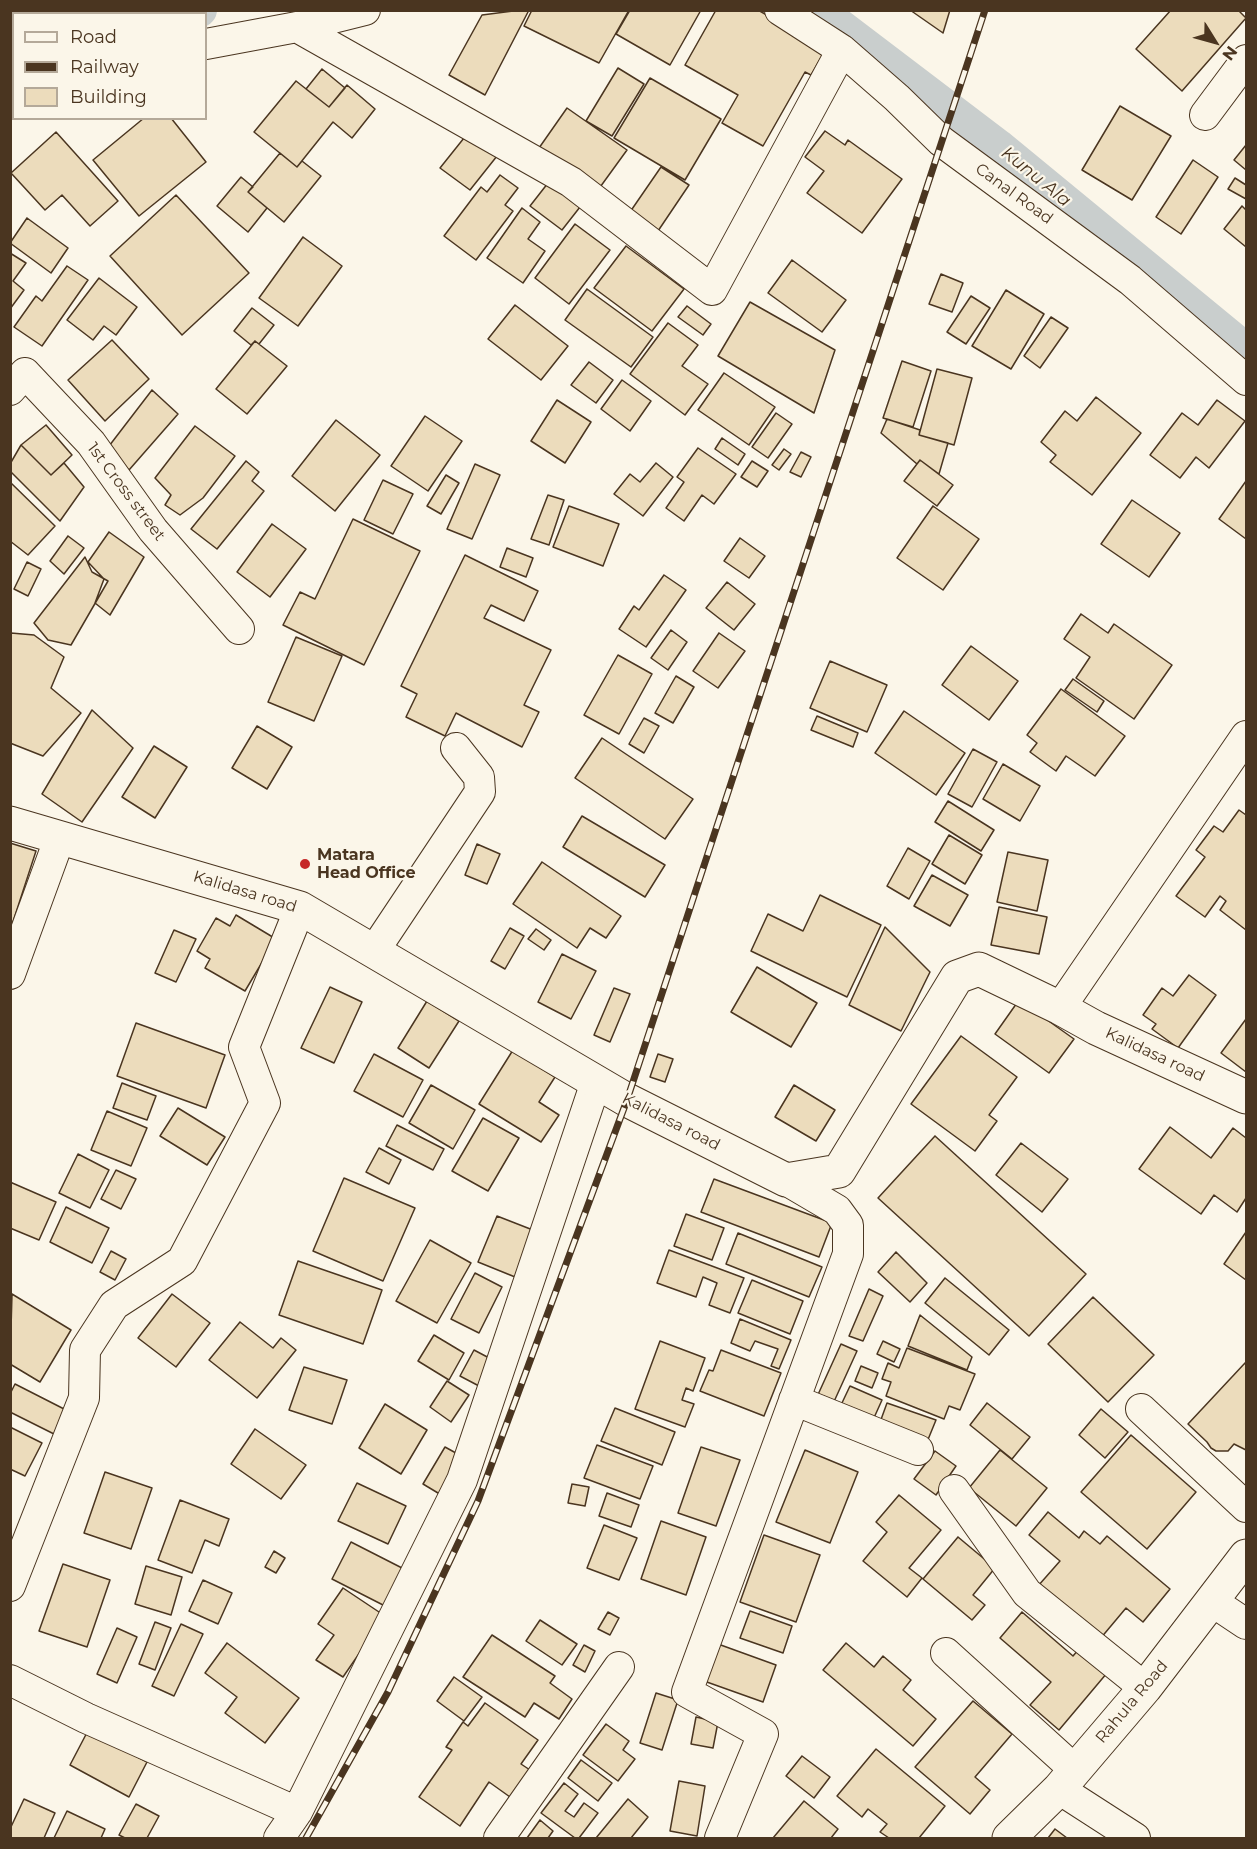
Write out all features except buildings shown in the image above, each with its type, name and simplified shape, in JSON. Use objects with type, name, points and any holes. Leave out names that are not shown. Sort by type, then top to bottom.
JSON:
[{"type":"street","points":[[207,44],[297,27],[365,10]]},
{"type":"street","name":"Canal Road","points":[[780,10],[842,50],[897,98],[941,141],[1130,280],[1246,380]]},
{"type":"street","points":[[297,27],[571,182],[712,290],[842,50]]},
{"type":"street","points":[[1205,115],[1246,60]]},
{"type":"street","name":"1st Cross street","points":[[10,390],[25,373],[91,443],[153,530],[239,629]]},
{"type":"street","points":[[1060,1008],[1246,736]]},
{"type":"street","points":[[374,951],[480,792],[479,777],[456,748]]},
{"type":"street","name":"Kalidasa road","points":[[10,823],[300,908],[596,1083],[786,1180],[839,1171],[957,977],[979,969],[1096,1028],[1246,1097]]},
{"type":"street","points":[[10,974],[60,837]]},
{"type":"street","points":[[10,1586],[84,1398],[85,1350],[114,1305],[182,1261],[265,1103],[244,1047],[300,908]]},
{"type":"street","points":[[279,1839],[297,1812],[462,1480],[596,1083]]},
{"type":"street","points":[[720,1839],[763,1734],[687,1692],[848,1254],[848,1225],[837,1210],[786,1180]]},
{"type":"street","points":[[794,1400],[918,1450]]},
{"type":"street","points":[[1141,1409],[1246,1507]]},
{"type":"street","points":[[954,1490],[1027,1593],[1145,1688]]},
{"type":"street","name":"Rahula Road","points":[[1009,1839],[1067,1779],[1145,1688],[1246,1556]]},
{"type":"street","points":[[1213,1602],[1246,1624]]},
{"type":"street","points":[[946,1653],[1067,1779],[1135,1839]]},
{"type":"street","points":[[499,1839],[619,1667]]},
{"type":"street","points":[[10,1680],[86,1718],[297,1812]]},
{"type":"waterway","name":"Kunu Ala","points":[[192,12],[200,10]]},
{"type":"waterway","name":"Kunu Ala","points":[[819,10],[998,146],[1246,350]]},
{"type":"railway","points":[[306,1838],[388,1692],[478,1501],[627,1100],[985,10]]},
{"type":"place","name":"Matara Head Office","points":[[305,864]]}]
